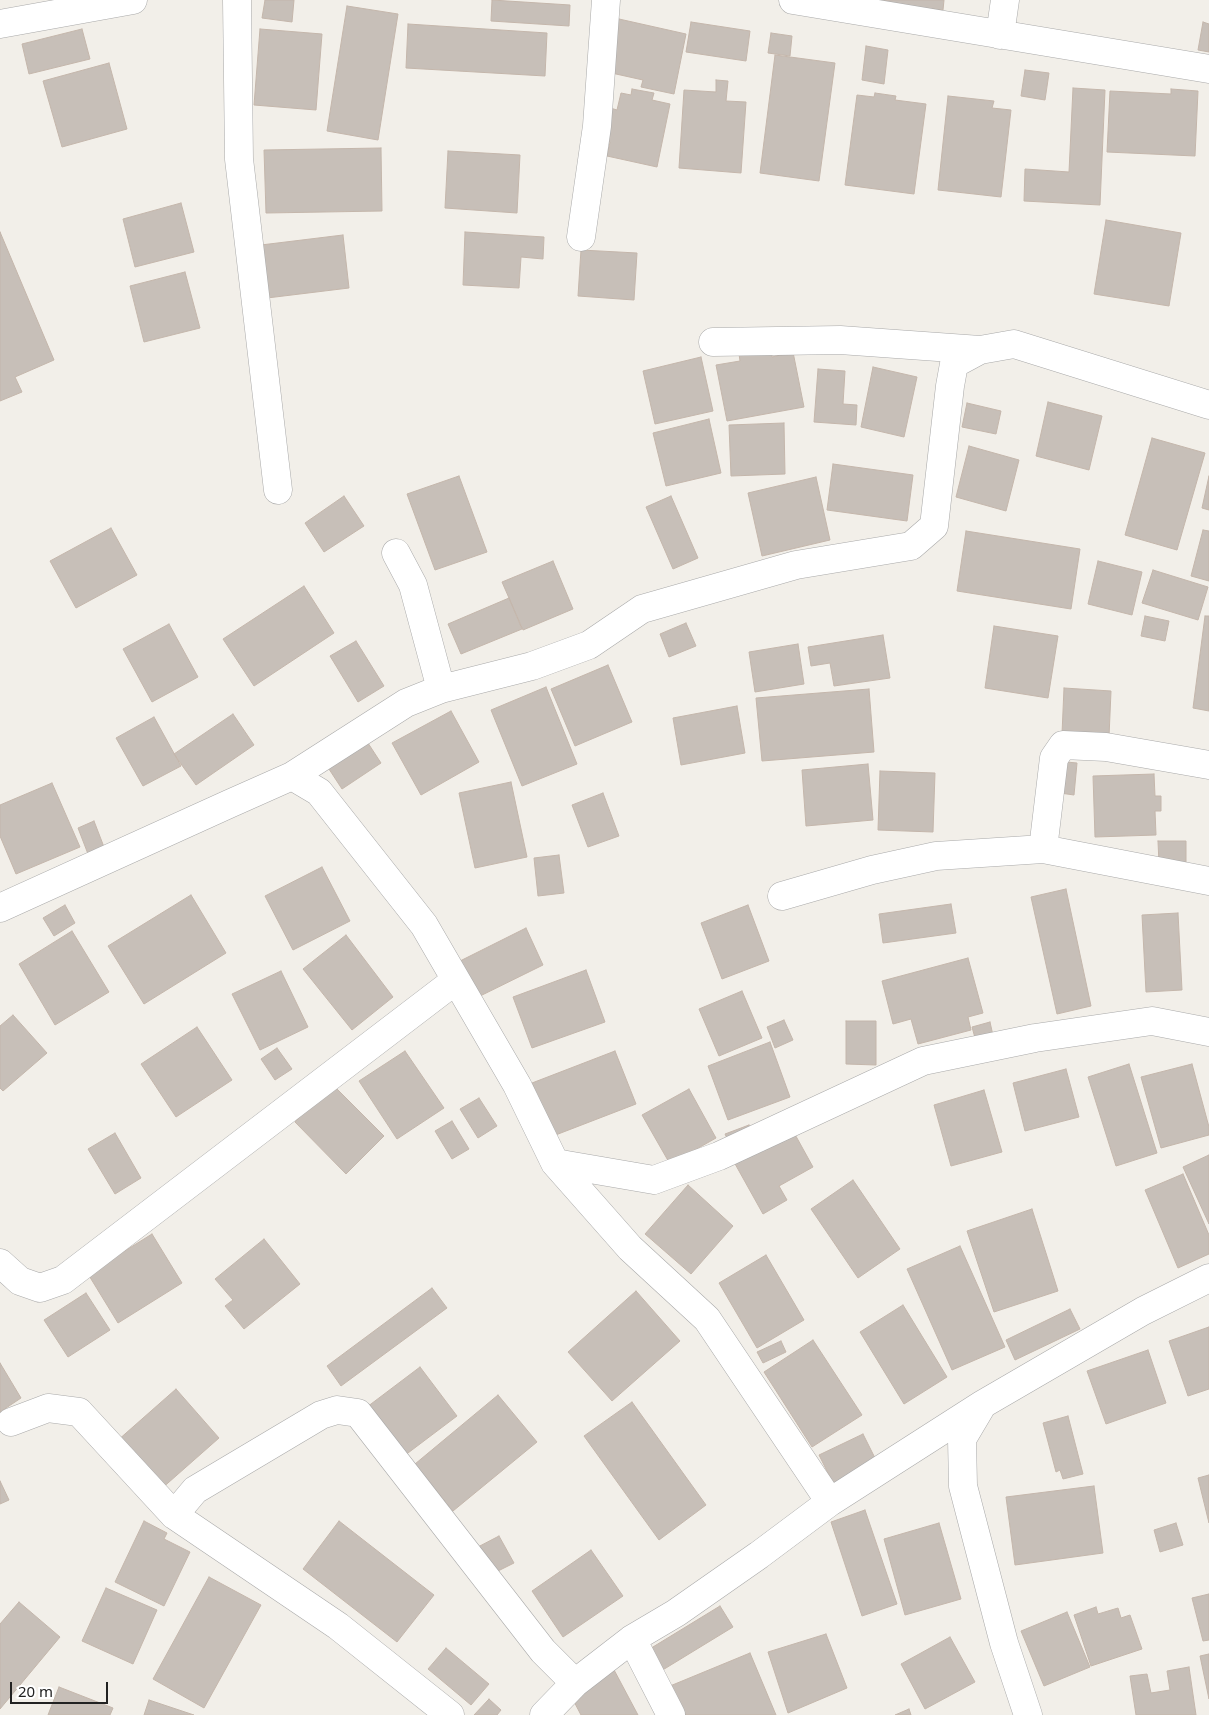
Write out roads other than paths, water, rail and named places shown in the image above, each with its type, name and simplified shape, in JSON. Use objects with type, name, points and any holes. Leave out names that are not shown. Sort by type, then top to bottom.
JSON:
[{"type":"street","points":[[0,24],[133,0]]},
{"type":"street","points":[[237,0],[239,159],[278,490]]},
{"type":"street","points":[[581,237],[597,126],[606,0]]},
{"type":"street","points":[[793,0],[1209,69]]},
{"type":"street","points":[[1000,35],[1004,0]]},
{"type":"street","points":[[713,342],[840,340],[980,350],[1014,344],[1209,405]]},
{"type":"street","points":[[0,908],[292,776],[406,703],[441,689],[532,666],[589,644],[642,610],[796,565],[911,546],[934,526],[954,364],[980,350]]},
{"type":"street","points":[[396,553],[413,586],[441,689]]},
{"type":"street","points":[[1043,849],[1054,758],[1063,746],[1106,747],[1209,765]]},
{"type":"street","points":[[292,776],[319,792],[424,926],[517,1085],[555,1163],[630,1248],[707,1319],[830,1502]]},
{"type":"street","points":[[782,896],[872,870],[936,856],[1043,849],[1209,881]]},
{"type":"street","points":[[0,1263],[20,1281],[40,1288],[63,1280],[456,980]]},
{"type":"street","points":[[555,1163],[654,1180],[719,1156],[923,1061],[1035,1038],[1152,1021],[1209,1032]]},
{"type":"street","points":[[544,1715],[575,1683],[632,1639],[683,1608],[830,1502],[983,1404],[1143,1310],[1209,1278]]},
{"type":"street","points":[[983,1404],[962,1439],[963,1486],[1004,1643],[1028,1715]]},
{"type":"street","points":[[11,1422],[48,1408],[79,1412],[174,1515],[338,1626],[450,1715]]},
{"type":"street","points":[[174,1515],[194,1490],[321,1415],[337,1410],[358,1413],[543,1651],[575,1683]]},
{"type":"street","points":[[632,1639],[671,1715]]}]
